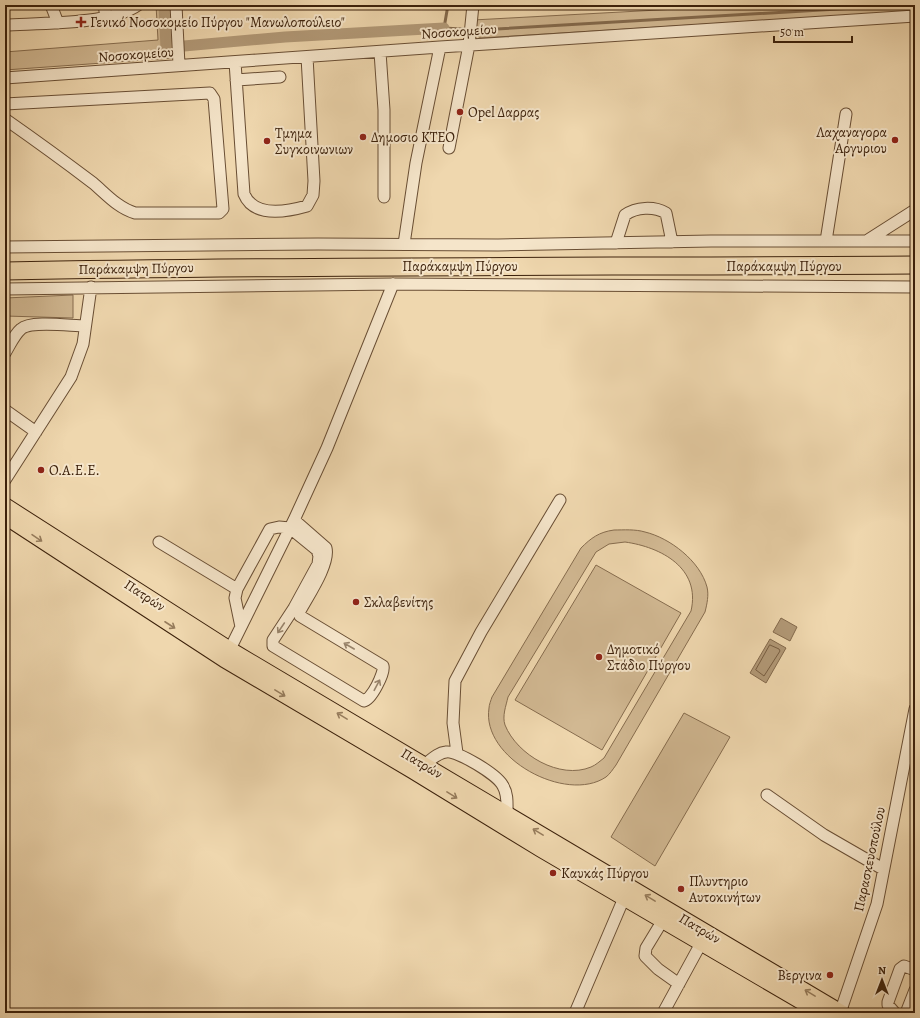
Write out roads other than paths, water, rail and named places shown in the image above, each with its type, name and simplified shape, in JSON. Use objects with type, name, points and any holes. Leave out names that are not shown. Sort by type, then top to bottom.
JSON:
[{"type":"highway","name":"Παράκαμψη Πύργου","points":[[5,271],[419,265],[915,265]]},
{"type":"main road","name":"Πατρών","points":[[5,504],[227,654]]},
{"type":"main road","name":"Πατρών","points":[[5,517],[227,654],[366,737],[624,898],[666,915]]},
{"type":"main road","name":"Πατρών","points":[[366,737],[424,765],[507,814],[820,1013]]},
{"type":"main road","name":"Πατρών","points":[[704,938],[842,1012]]},
{"type":"street","points":[[51,5],[58,22]]},
{"type":"street","points":[[104,5],[106,17]]},
{"type":"street","points":[[5,25],[106,17],[123,13],[138,5]]},
{"type":"street","points":[[176,5],[179,65]]},
{"type":"street","points":[[449,148],[470,40],[473,5]]},
{"type":"street","name":"Νοσοκομείου","points":[[5,78],[380,52],[440,47],[470,40],[915,16]]},
{"type":"street","points":[[404,244],[416,163],[440,47]]},
{"type":"street","points":[[380,52],[384,110],[384,197]]},
{"type":"street","points":[[235,62],[244,194],[246,201],[252,207],[265,210],[290,210],[307,206],[313,195],[314,181],[307,57]]},
{"type":"street","points":[[236,80],[280,77]]},
{"type":"street","points":[[5,104],[210,93],[214,99],[223,209],[219,213],[130,212],[5,119]]},
{"type":"street","points":[[826,241],[846,114]]},
{"type":"street","points":[[616,243],[625,215],[636,210],[653,208],[666,213],[672,242]]},
{"type":"street","points":[[868,240],[915,210]]},
{"type":"street","points":[[5,247],[404,244],[498,245],[868,240],[915,241]]},
{"type":"street","points":[[227,654],[292,524],[340,419],[393,284]]},
{"type":"street","points":[[5,289],[393,284],[915,287]]},
{"type":"street","points":[[5,480],[71,378],[80,357],[91,287]]},
{"type":"street","points":[[5,352],[20,330],[26,326],[35,324],[85,326]]},
{"type":"street","points":[[5,410],[36,432]]},
{"type":"street","points":[[457,753],[453,723],[455,681],[481,632],[560,500]]},
{"type":"street","points":[[241,627],[235,598],[237,589],[270,529],[292,524],[326,548],[327,552],[323,568],[299,614],[306,620],[383,666],[383,673],[367,701],[364,701],[273,646],[273,640],[294,608],[318,564],[319,556],[317,550],[292,524]]},
{"type":"street","points":[[159,542],[237,589]]},
{"type":"street","name":"Παρασκευοπούλου","points":[[842,1012],[877,904],[915,709]]},
{"type":"street","points":[[424,765],[442,752],[457,753],[499,780],[505,789],[508,801],[507,814]]},
{"type":"street","points":[[767,795],[824,835],[883,869]]},
{"type":"street","points":[[575,1013],[624,898]]},
{"type":"street","points":[[666,915],[646,948],[645,956],[658,969],[680,984]]},
{"type":"street","points":[[663,1013],[704,938]]},
{"type":"street","points":[[895,1013],[888,1006],[888,1002],[900,969],[904,966],[915,970]]},
{"type":"street","points":[[906,1013],[915,990]]},
{"type":"water","points":[[781,618],[797,627],[790,641],[773,632]]},
{"type":"water","points":[[770,639],[786,648],[766,683],[750,673]]},
{"type":"waterway","points":[[164,5],[166,48]]},
{"type":"waterway","points":[[448,5],[444,28],[479,30],[906,5]]},
{"type":"waterway","points":[[184,46],[285,37],[444,28]]},
{"type":"place","name":"Γενικό Νοσοκομείο Πύργου \"Μανωλοπούλειο\"","points":[[81,22]]},
{"type":"place","name":"Opel Δαρρας","points":[[460,112]]},
{"type":"place","name":"Δημοσιο ΚΤΕΟ","points":[[363,137]]},
{"type":"place","name":"Λαχαναγορα Αργυριου","points":[[895,140]]},
{"type":"place","name":"Τμημα Συγκοινωνιων","points":[[267,141]]},
{"type":"place","name":"Ο.Α.Ε.Ε.","points":[[41,470]]},
{"type":"place","name":"Σκλαβενίτης","points":[[356,602]]},
{"type":"place","name":"Δημοτικό Στάδιο Πύργου","points":[[599,657]]},
{"type":"place","name":"Καυκάς Πύργου","points":[[553,873]]},
{"type":"place","name":"Πλυντηριο Αυτοκινήτων","points":[[681,889]]},
{"type":"place","name":"Βεργινα","points":[[830,975]]}]
